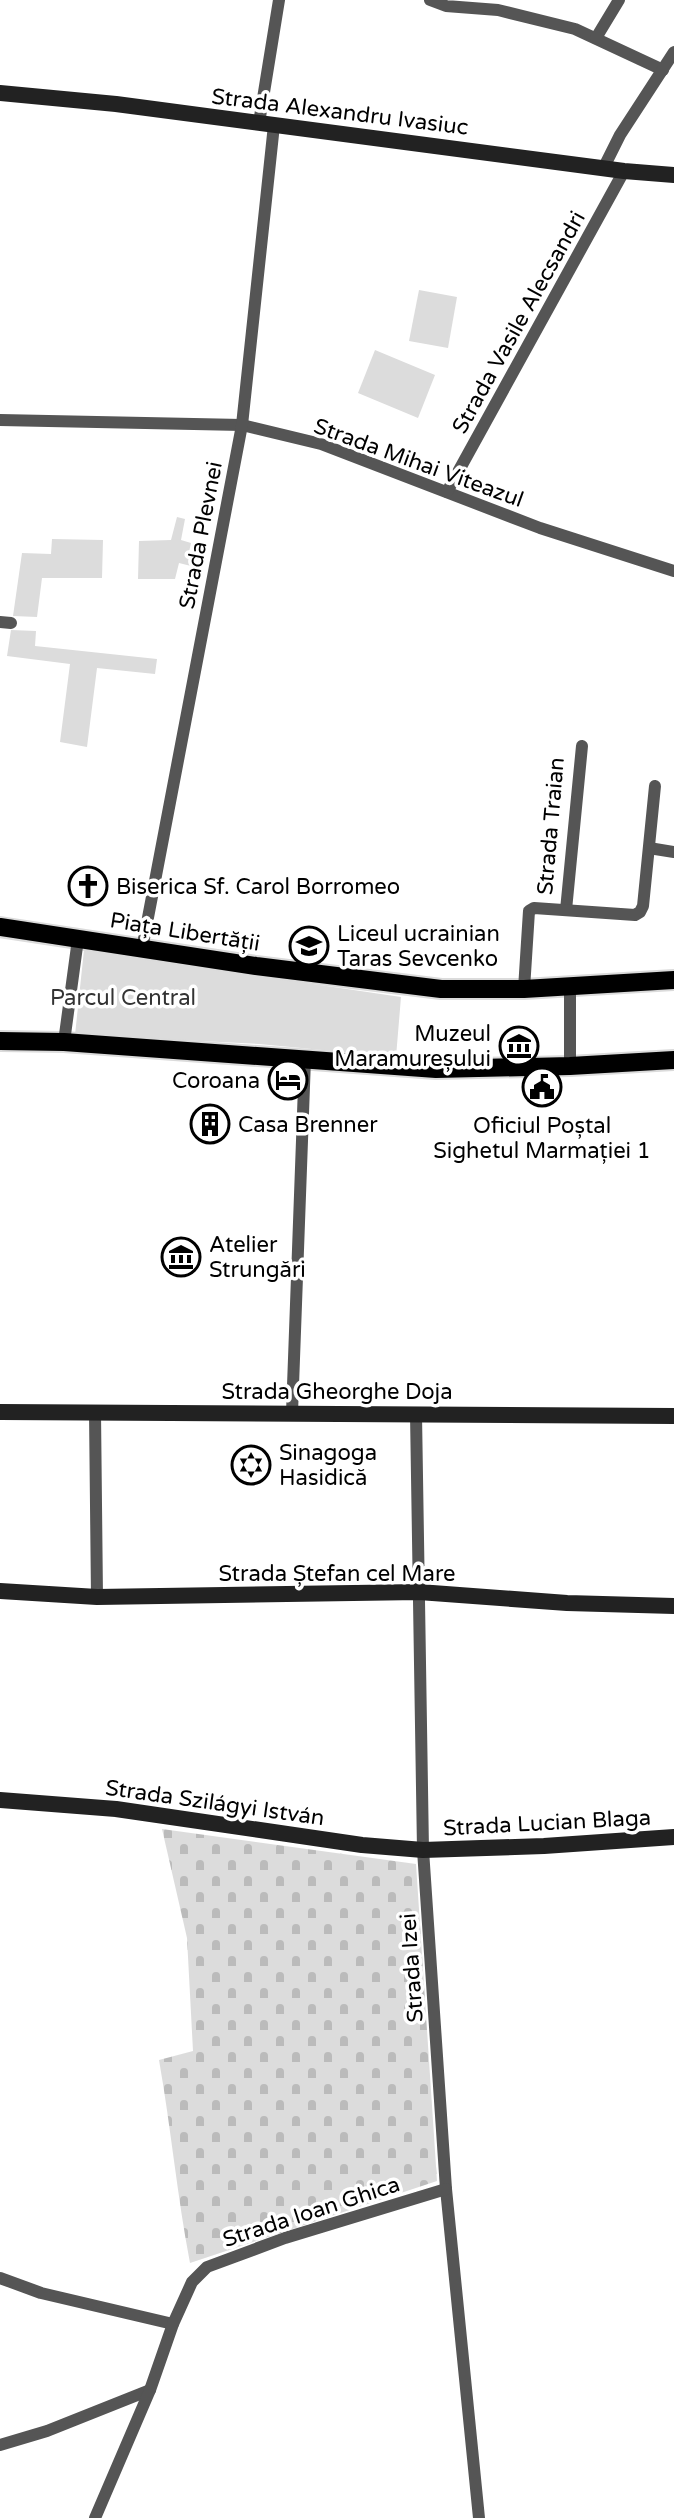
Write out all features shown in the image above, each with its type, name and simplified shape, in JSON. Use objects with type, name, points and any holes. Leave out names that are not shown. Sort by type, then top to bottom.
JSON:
[{"type":"main road","name":"Strada Alexandru Ivasiuc","points":[[0,93],[116,104],[674,175]]},
{"type":"main road","points":[[0,927],[78,939]]},
{"type":"main road","name":"Piața Libertății","points":[[78,939],[256,966],[441,989],[570,987]]},
{"type":"main road","points":[[570,987],[674,980]]},
{"type":"main road","points":[[0,1041],[64,1042],[436,1069],[674,1060]]},
{"type":"main road","name":"Strada Gheorghe Doja","points":[[0,1412],[674,1416]]},
{"type":"main road","name":"Strada Ștefan cel Mare","points":[[0,1591],[97,1597],[419,1592],[567,1603],[674,1606]]},
{"type":"main road","name":"Strada Szilágyi István","points":[[0,1800],[116,1809],[362,1845],[423,1850]]},
{"type":"main road","name":"Strada Lucian Blaga","points":[[423,1850],[674,1837]]},
{"type":"street","name":"Strada Plevnei","points":[[142,949],[242,425],[279,0]]},
{"type":"street","points":[[430,0],[446,6],[498,10],[543,19],[575,29],[663,70]]},
{"type":"street","points":[[596,38],[619,0]]},
{"type":"street","points":[[604,167],[620,135],[674,52]]},
{"type":"street","name":"Strada Vasile Alecsandri","points":[[447,492],[624,171]]},
{"type":"street","name":"Strada Mihai Viteazul","points":[[0,420],[242,425],[321,444],[540,528],[674,571]]},
{"type":"street","name":"Strada Traian","points":[[566,910],[582,746]]},
{"type":"street","name":"Strada Traian","points":[[524,989],[529,911],[534,908],[635,915],[640,912],[655,786]]},
{"type":"street","points":[[649,848],[674,852]]},
{"type":"street","name":"Piața Libertății","points":[[64,1042],[78,939]]},
{"type":"street","points":[[570,987],[570,1066]]},
{"type":"street","points":[[292,1413],[305,1059]]},
{"type":"street","points":[[95,1412],[97,1597]]},
{"type":"street","name":"Strada Izei","points":[[416,1414],[423,1850],[446,2189],[479,2518]]},
{"type":"street","name":"Strada Ioan Ghica","points":[[95,2518],[150,2390],[173,2324],[192,2282],[207,2267],[285,2238],[446,2189]]},
{"type":"street","points":[[0,2278],[41,2293],[173,2324]]},
{"type":"street","points":[[0,2445],[47,2431],[150,2390]]},
{"type":"green space","points":[[419,290],[457,297],[448,348],[409,341]]},
{"type":"green space","points":[[375,350],[435,375],[418,418],[358,393]]},
{"type":"green space","points":[[177,517],[185,519],[181,540],[191,543],[189,552],[194,553],[191,566],[179,563],[175,579],[138,579],[139,541],[171,540]]},
{"type":"green space","points":[[52,539],[103,540],[102,578],[42,578],[37,617],[13,616],[22,553],[51,554]]},
{"type":"green space","points":[[11,630],[36,631],[35,646],[157,659],[155,674],[97,668],[87,747],[60,742],[70,664],[7,656]]},
{"type":"green space","name":"Parcul Central","points":[[84,950],[401,997],[396,1057],[259,1044],[75,1035]]},
{"type":"green space","points":[[162,1829],[416,1864],[437,2181],[190,2263],[159,2060],[193,2051],[187,1938]]},
{"type":"place","name":"Biserica Sf. Carol Borromeo","points":[[88,886]]},
{"type":"place","name":"Liceul ucrainian Taras Sevcenko","points":[[309,946]]},
{"type":"place","name":"Muzeul Maramureșului","points":[[519,1046]]},
{"type":"place","name":"Coroana","points":[[288,1080]]},
{"type":"place","name":"Oficiul Poștal Sighetul Marmației 1","points":[[542,1087]]},
{"type":"place","name":"Casa Brenner","points":[[210,1124]]},
{"type":"place","name":"Atelier Strungări","points":[[181,1257]]},
{"type":"place","name":"Sinagoga Hasidică","points":[[251,1465]]}]
